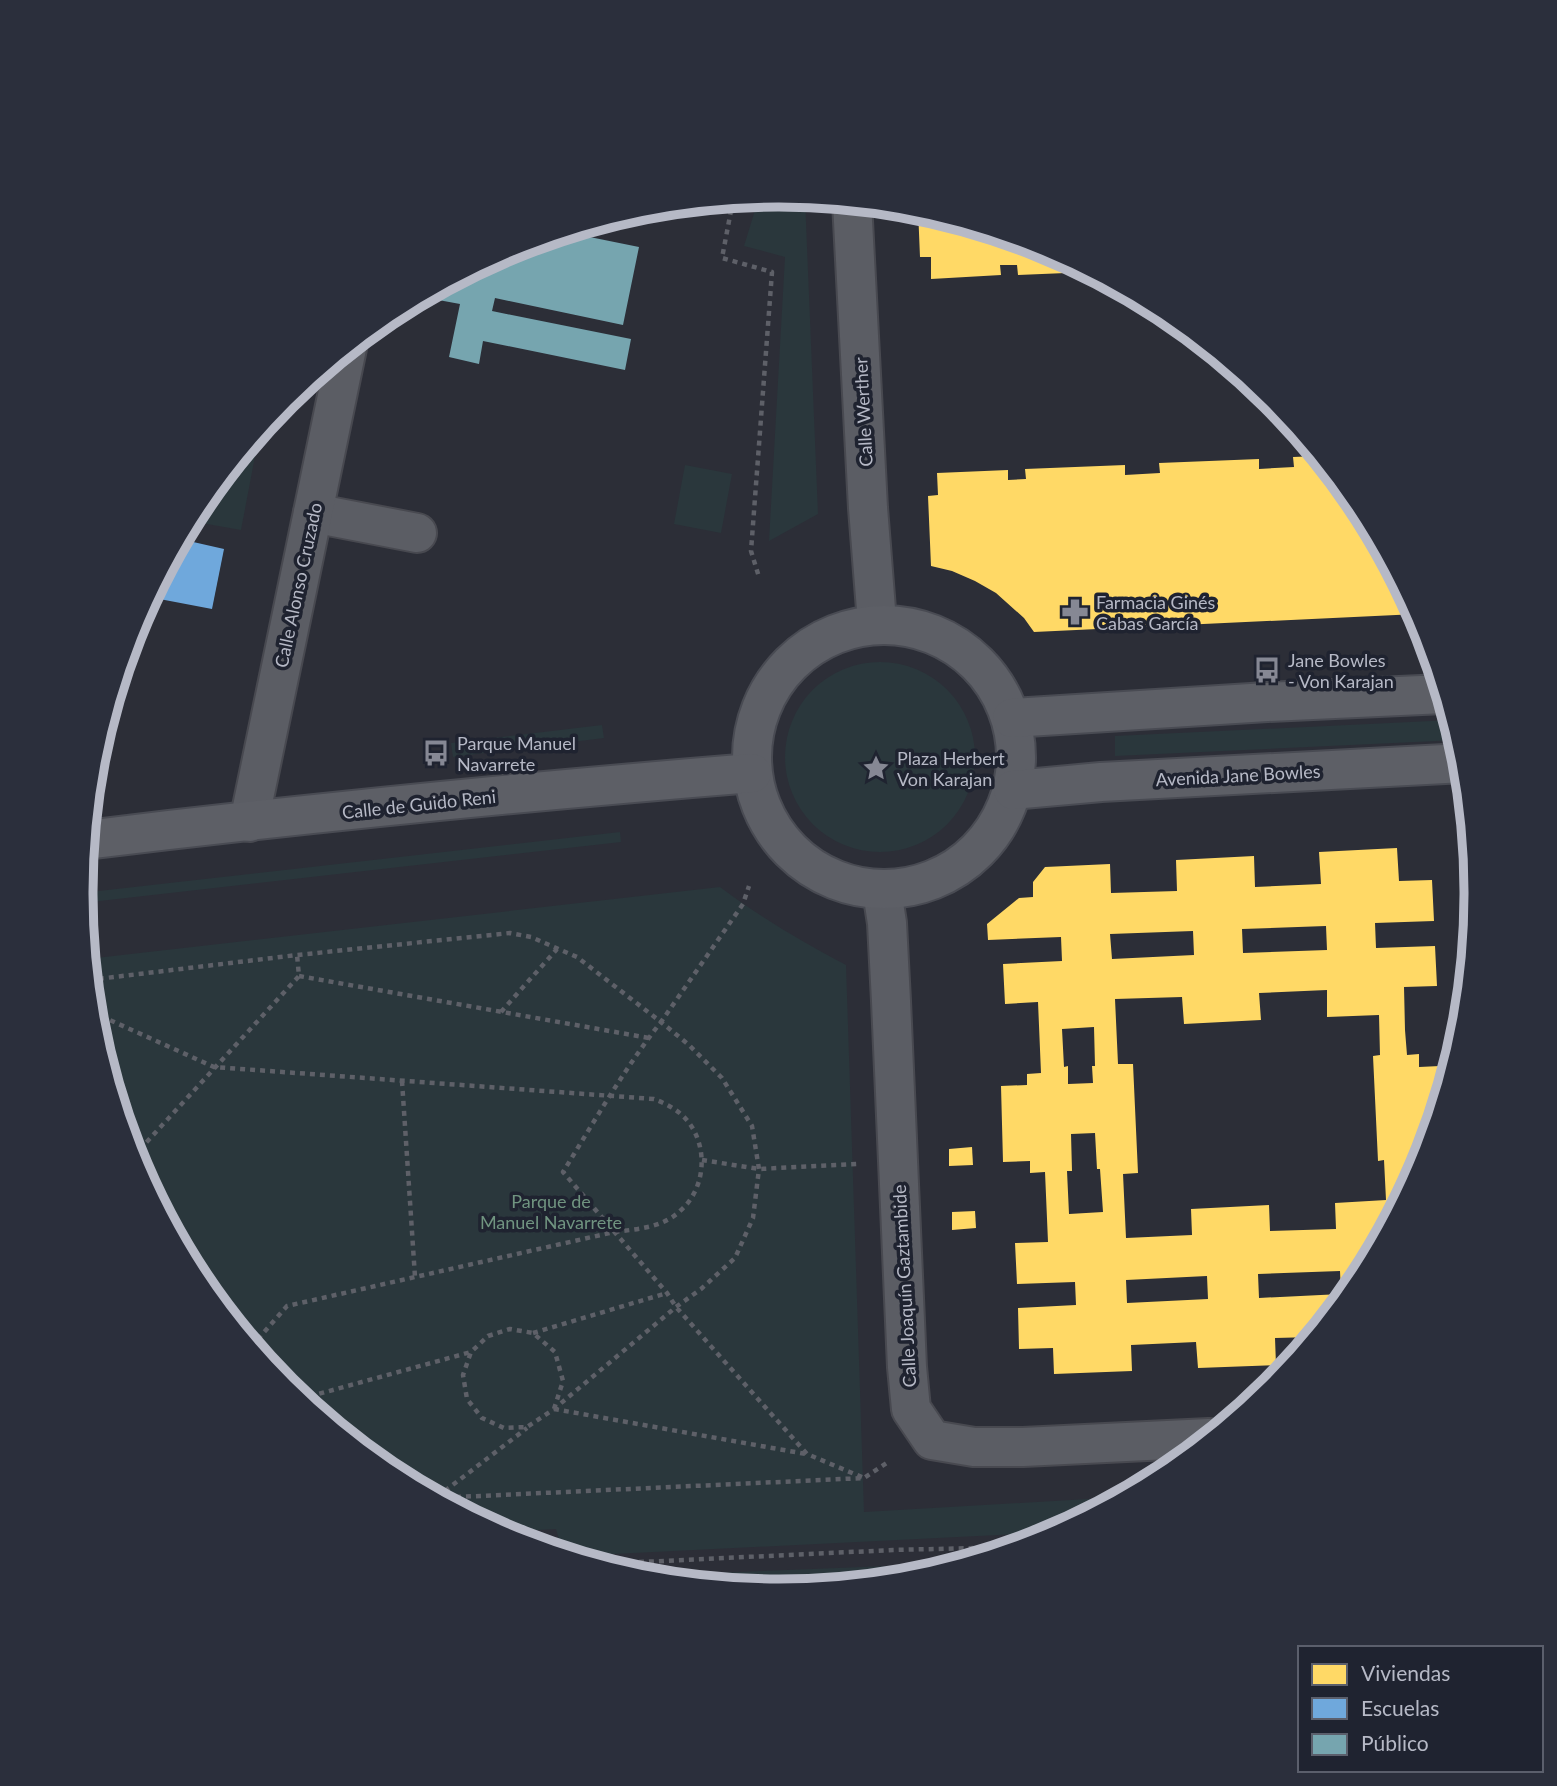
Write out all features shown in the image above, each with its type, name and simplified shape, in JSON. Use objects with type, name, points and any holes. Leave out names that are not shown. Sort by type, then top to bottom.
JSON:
[{"type":"main road","points":[[877,622],[938,635],[984,668],[1012,718],[1018,754],[1013,790],[995,832],[962,864],[922,885],[883,891],[835,880],[797,857],[770,824],[752,773],[753,733],[766,694],[790,661],[818,641],[849,628],[877,622]]},
{"type":"main road","points":[[1012,718],[1254,702],[1434,694]]},
{"type":"main road","name":"Avenida Jane Bowles","points":[[1013,790],[1452,764]]},
{"type":"main road","name":"Calle de Guido Reni","points":[[95,839],[621,784],[752,773]]},
{"type":"street","name":"Calle Werther","points":[[853,212],[868,508],[877,622]]},
{"type":"street","name":"Calle Alonso Cruzado","points":[[248,822],[344,363]]},
{"type":"street","points":[[313,513],[417,533]]},
{"type":"street","name":"Calle Joaquín Gaztambide","points":[[883,891],[887,923],[911,1409],[932,1440],[974,1447],[1194,1439]]},
{"type":"path","points":[[731,209],[722,258],[772,272],[751,551],[759,577]]},
{"type":"path","points":[[749,886],[743,904],[610,1096],[563,1172],[676,1307],[807,1454]]},
{"type":"path","points":[[99,979],[510,933],[531,937],[577,957],[689,1045],[722,1078],[752,1126],[759,1169],[753,1218],[735,1258],[554,1409],[444,1491]]},
{"type":"path","points":[[501,1012],[557,948]]},
{"type":"path","points":[[142,1147],[299,976],[297,955]]},
{"type":"path","points":[[299,976],[649,1038]]},
{"type":"path","points":[[105,1018],[214,1067],[654,1099],[669,1105],[693,1128],[700,1144],[701,1179],[693,1197],[681,1211],[665,1222],[287,1306],[258,1339]]},
{"type":"path","points":[[402,1081],[415,1277]]},
{"type":"path","points":[[702,1160],[759,1169],[858,1164]]},
{"type":"path","points":[[527,1427],[504,1428],[482,1418],[467,1399],[463,1375],[471,1352],[488,1336],[510,1329],[533,1333],[667,1293]]},
{"type":"path","points":[[533,1333],[555,1352],[563,1381],[554,1409]]},
{"type":"path","points":[[312,1396],[471,1352]]},
{"type":"path","points":[[554,1409],[807,1454],[864,1478]]},
{"type":"path","points":[[455,1497],[864,1478],[888,1462]]},
{"type":"path","points":[[631,1562],[980,1548]]},
{"type":"green space","points":[[756,208],[805,208],[818,514],[769,541],[785,257],[744,246]]},
{"type":"green space","points":[[256,449],[241,530],[201,523]]},
{"type":"green space","points":[[685,465],[732,474],[721,533],[674,524]]},
{"type":"green space","points":[[880,662],[916,669],[947,690],[968,721],[975,757],[968,793],[947,824],[916,845],[880,852],[844,845],[813,824],[792,793],[785,757],[792,721],[813,690],[844,669]]},
{"type":"green space","points":[[1442,720],[1447,741],[1115,756],[1115,736]]},
{"type":"green space","points":[[602,725],[604,738],[453,757],[451,743]]},
{"type":"green space","points":[[620,832],[621,842],[93,902],[93,892]]},
{"type":"green space","name":"Parque de Manuel Navarrete","points":[[720,887],[782,929],[846,965],[864,1512],[1100,1498],[1022,1534],[600,1555],[560,1543],[556,1529],[526,1531],[475,1508],[398,1463],[326,1409],[263,1345],[208,1274],[163,1196],[129,1113],[106,1027],[96,958]]},
{"type":"green space","points":[[916,1565],[868,1573],[778,1579],[697,1574]]},
{"type":"building: Viviendas","points":[[919,222],[999,244],[1071,273],[1018,275],[1017,265],[1000,265],[1001,275],[931,279],[931,257],[920,257]]},
{"type":"building: Viviendas","points":[[1307,456],[1349,512],[1394,590],[1405,615],[1034,632],[1024,618],[996,593],[952,571],[931,566],[928,496],[938,495],[937,473],[1008,470],[1008,480],[1026,479],[1025,469],[1125,465],[1125,475],[1160,473],[1159,463],[1259,459],[1259,469],[1294,467],[1293,457]]},
{"type":"building: Viviendas","points":[[1397,848],[1399,881],[1432,880],[1434,921],[1375,923],[1376,948],[1435,946],[1437,986],[1404,987],[1405,1030],[1407,1055],[1419,1054],[1419,1067],[1440,1066],[1440,1072],[1428,1113],[1394,1196],[1341,1286],[1340,1271],[1258,1274],[1259,1298],[1334,1294],[1300,1337],[1275,1338],[1275,1365],[1198,1368],[1196,1342],[1131,1345],[1132,1371],[1054,1374],[1053,1348],[1019,1349],[1018,1308],[1076,1305],[1075,1282],[1017,1284],[1015,1243],[1048,1242],[1045,1172],[1030,1173],[1030,1161],[1003,1162],[1001,1086],[1027,1085],[1027,1074],[1041,1073],[1038,1002],[1005,1004],[1003,964],[1062,961],[1061,937],[988,940],[987,924],[1019,898],[1033,897],[1033,882],[1045,867],[1110,864],[1111,893],[1177,891],[1176,860],[1254,856],[1255,887],[1321,884],[1319,852]],"holes":[[[1326,926],[1327,950],[1243,953],[1242,929]],[[1193,931],[1194,955],[1112,959],[1110,934]],[[1327,990],[1327,1017],[1379,1015],[1380,1055],[1373,1056],[1378,1161],[1384,1160],[1386,1200],[1335,1203],[1336,1229],[1270,1231],[1269,1205],[1191,1209],[1192,1235],[1126,1238],[1123,1174],[1138,1173],[1133,1064],[1118,1064],[1115,999],[1182,997],[1184,1024],[1261,1020],[1259,993]],[[1094,1027],[1093,1083],[1068,1084],[1068,1066],[1064,1067],[1062,1029]],[[1095,1133],[1103,1212],[1069,1214],[1067,1171],[1072,1171],[1071,1134]],[[1207,1276],[1208,1299],[1127,1303],[1126,1280]]]},
{"type":"building: Viviendas","points":[[972,1147],[973,1165],[949,1166],[949,1149]]},
{"type":"building: Viviendas","points":[[975,1211],[976,1228],[952,1230],[952,1212]]},
{"type":"building: Escuelas","points":[[190,541],[224,549],[212,609],[159,599]]},
{"type":"building: Público","points":[[585,236],[639,247],[623,325],[495,298],[492,311],[631,339],[625,370],[483,341],[479,364],[449,357],[460,304],[435,299],[516,259],[558,244]]},
{"type":"place","name":"Farmacia Ginés Cabas García","points":[[1075,612]]},
{"type":"place","name":"Jane Bowles - Von Karajan","points":[[1267,670]]},
{"type":"place","name":"Parque Manuel Navarrete","points":[[436,753]]},
{"type":"place","name":"Plaza Herbert Von Karajan","points":[[876,768]]}]
